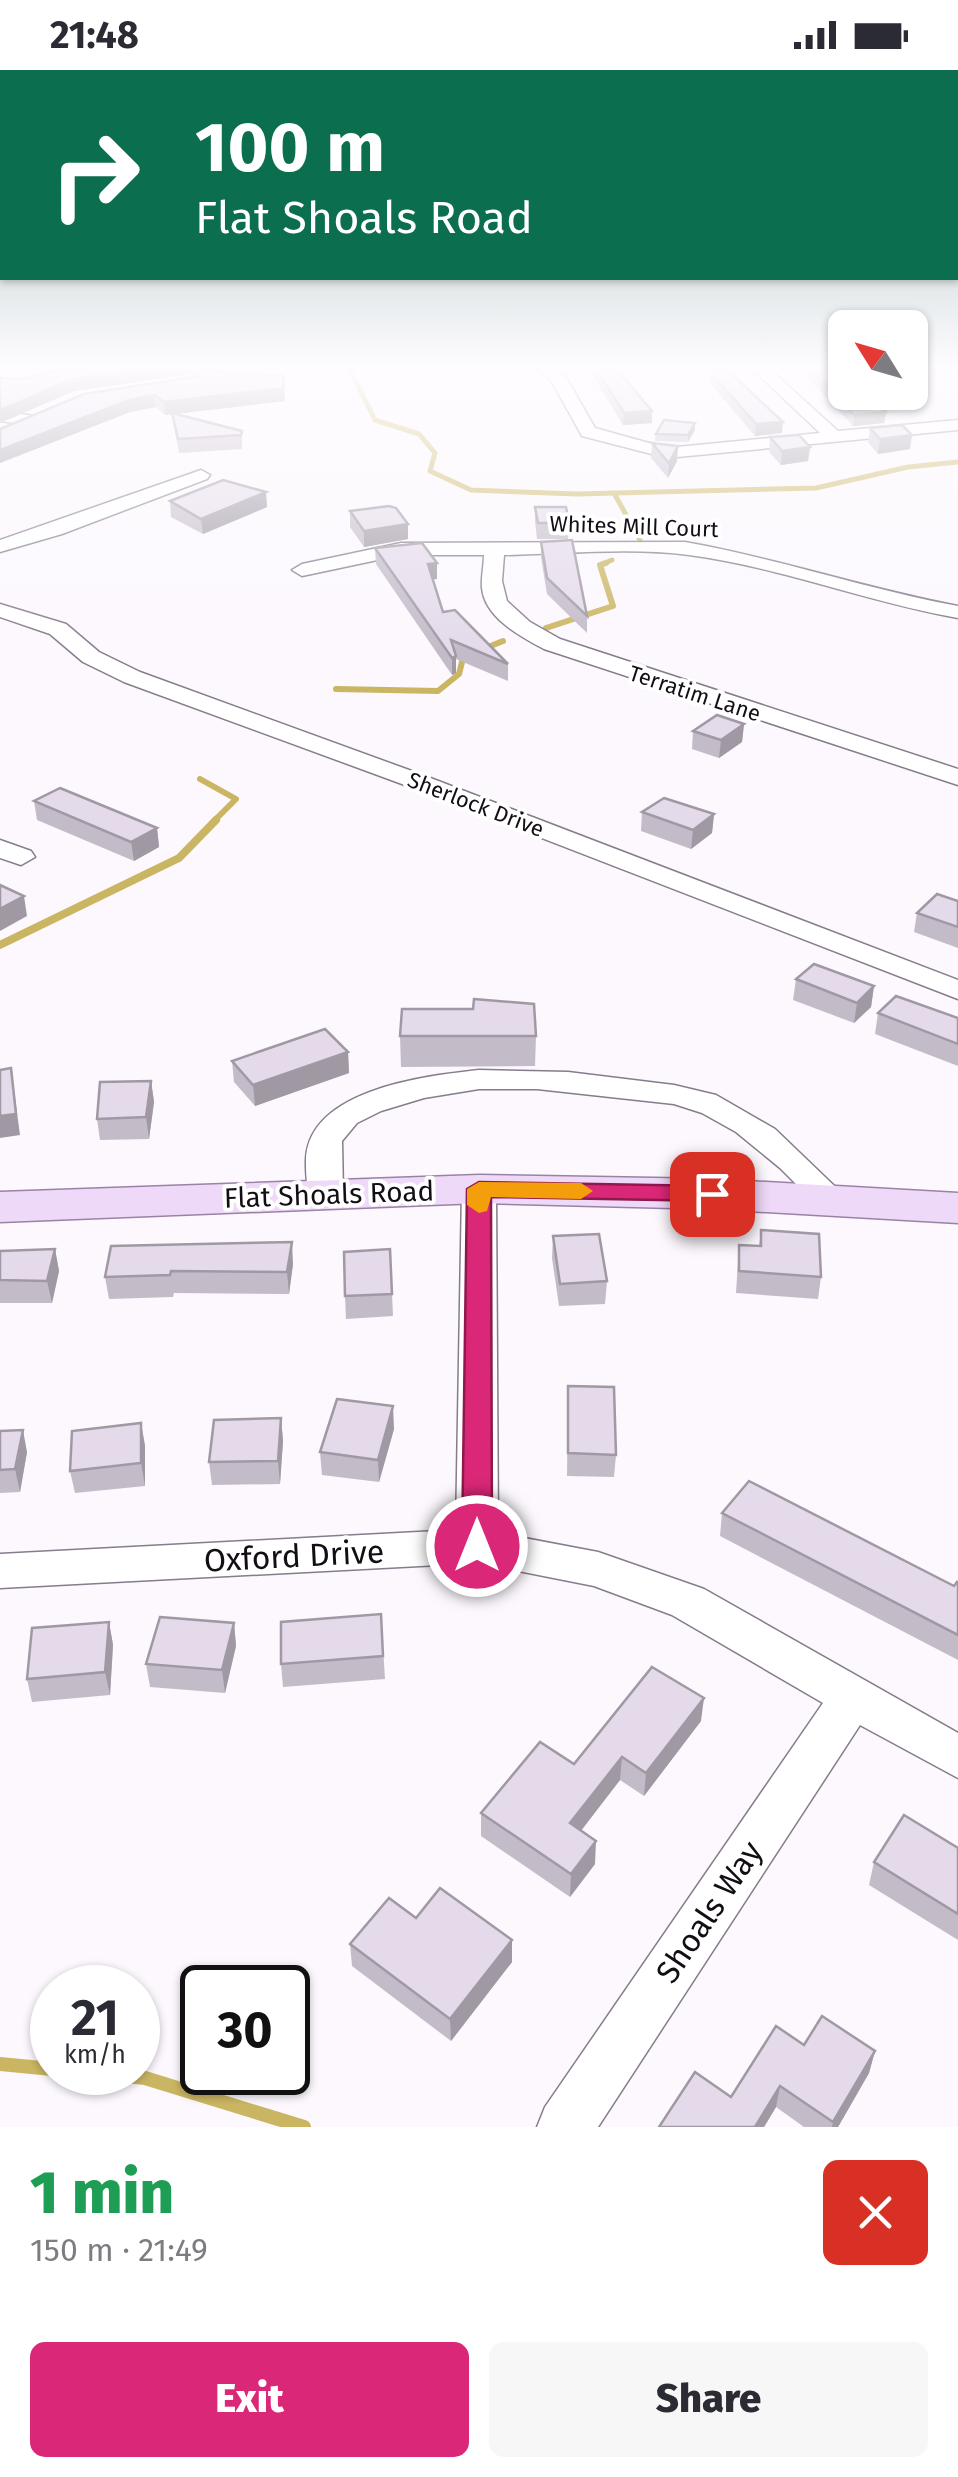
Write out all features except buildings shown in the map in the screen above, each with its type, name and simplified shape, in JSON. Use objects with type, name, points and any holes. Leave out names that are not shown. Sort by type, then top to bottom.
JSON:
[{"type":"main road","name":"Flat Shoals Road","points":[[0,1207],[479,1189],[712,1194],[958,1208]]},
{"type":"street","points":[[0,546],[55,530],[201,475]]},
{"type":"street","name":"Whites Mill Court","points":[[302,570],[401,549],[710,550],[898,601],[958,612]]},
{"type":"street","name":"Terratim Lane","points":[[492,549],[496,564],[491,584],[499,604],[520,625],[552,644],[958,777]]},
{"type":"street","name":"Sherlock Drive","points":[[0,610],[58,629],[79,643],[91,658],[132,677],[958,990]]},
{"type":"street","points":[[326,1194],[322,1150],[328,1134],[336,1123],[364,1105],[435,1083],[481,1077],[555,1078],[689,1097],[715,1106],[784,1151],[833,1201]]},
{"type":"street","points":[[477,1546],[479,1189]]},
{"type":"street","name":"Oxford Drive","points":[[0,1571],[477,1546],[598,1568],[688,1602],[958,1757]]},
{"type":"street","name":"Shoals Way","points":[[565,2127],[854,1697]]},
{"type":"waterway","points":[[433,460],[430,471],[471,490],[614,493]]},
{"type":"waterway","points":[[614,493],[816,488],[908,467],[958,462]]},
{"type":"waterway","points":[[614,493],[640,540]]},
{"type":"waterway","points":[[600,565],[612,560]]},
{"type":"waterway","points":[[600,565],[606,563]]},
{"type":"waterway","points":[[546,628],[613,606],[600,565]]},
{"type":"waterway","points":[[483,649],[503,641]]},
{"type":"waterway","points":[[336,689],[438,691],[459,674],[463,658],[469,656]]},
{"type":"waterway","points":[[200,779],[236,799],[213,822]]},
{"type":"waterway","points":[[0,945],[179,858],[216,820]]},
{"type":"waterway","points":[[0,2064],[30,2067]]},
{"type":"waterway","points":[[160,2083],[304,2127]]},
{"type":"slow traffic","points":[[479,1205],[479,1189],[581,1191]]},
{"type":"route","points":[[477,1546],[479,1189],[712,1194]]}]
